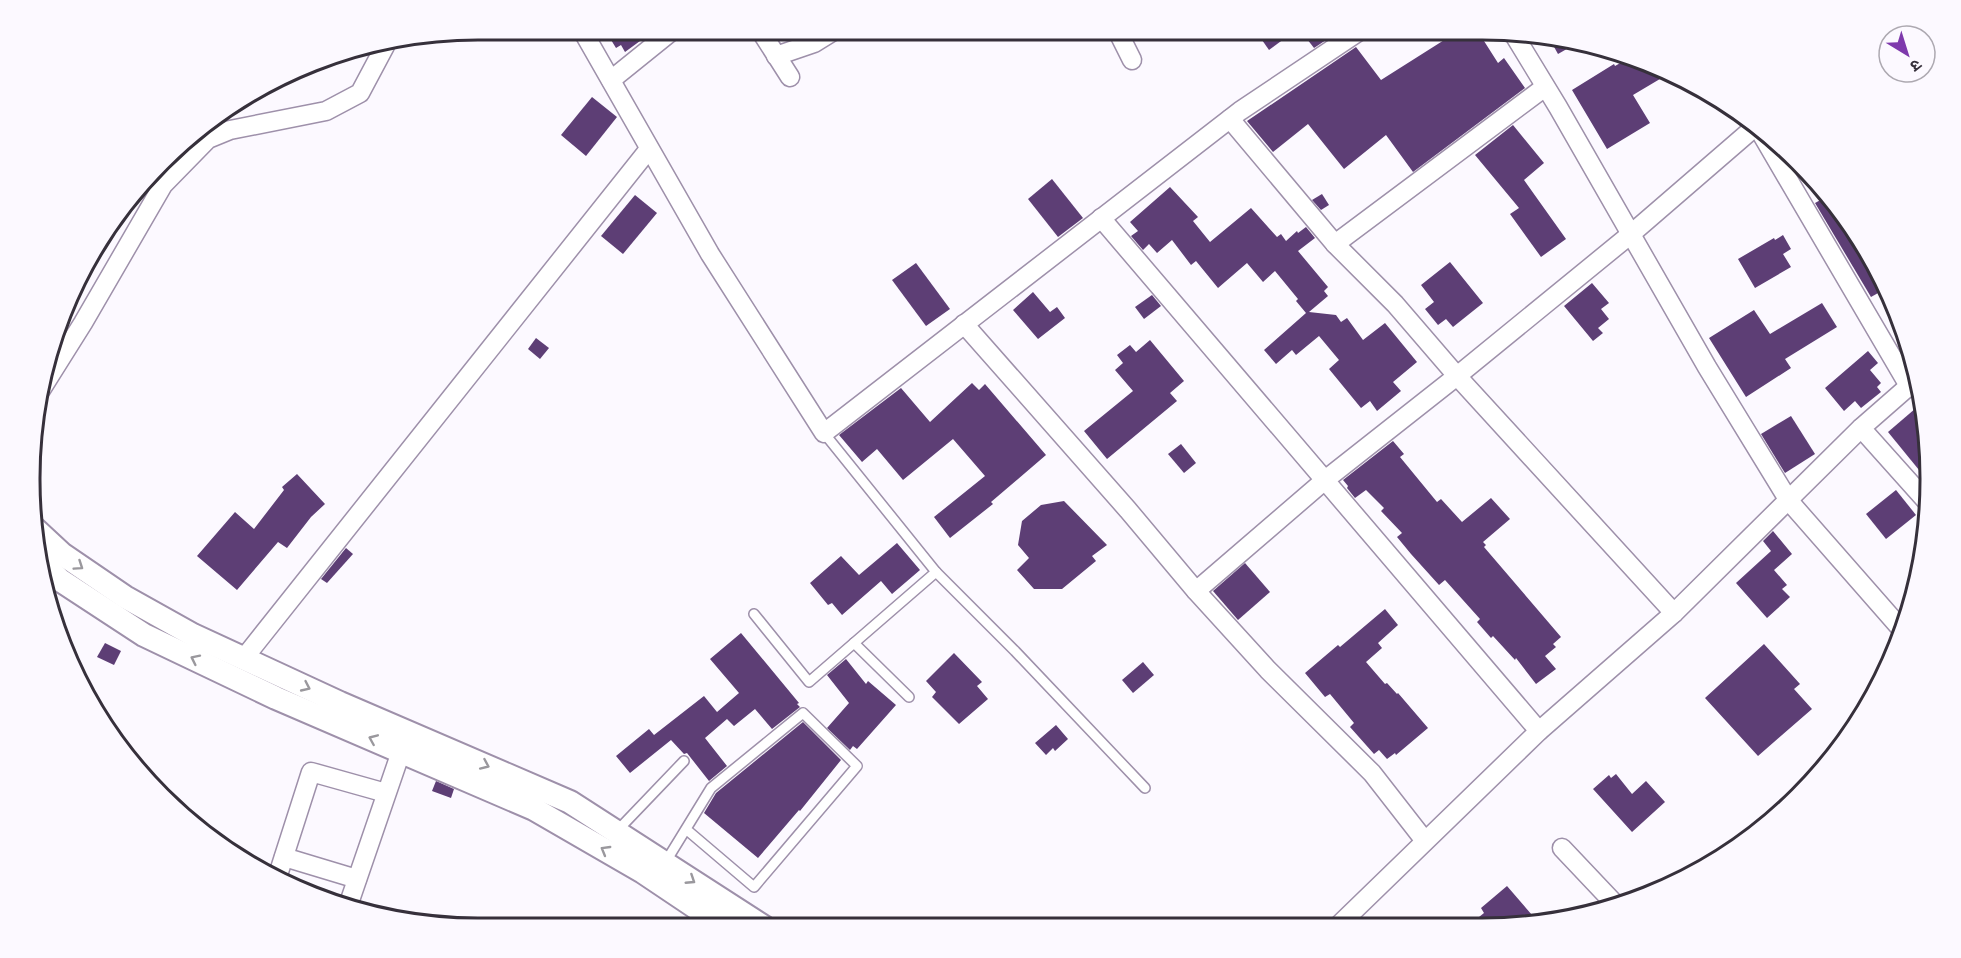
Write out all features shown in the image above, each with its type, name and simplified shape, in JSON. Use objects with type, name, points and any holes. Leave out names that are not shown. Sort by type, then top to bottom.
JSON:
[{"type":"street","points":[[588,40],[710,254],[824,433],[1230,119],[1346,40]]},
{"type":"street","points":[[611,80],[661,40]]},
{"type":"street","points":[[766,40],[790,77]]},
{"type":"street","points":[[776,56],[819,40]]},
{"type":"street","points":[[1122,40],[1132,60]]},
{"type":"street","points":[[1517,42],[1788,501],[1896,623]]},
{"type":"street","points":[[54,370],[163,185],[208,139],[230,130],[327,111],[360,93],[382,51]]},
{"type":"street","points":[[1335,244],[1545,87]]},
{"type":"street","points":[[1230,119],[1335,244],[1395,304],[1457,376],[1674,613]]},
{"type":"street","points":[[1196,591],[1325,480],[1457,376],[1751,132]]},
{"type":"street","points":[[1770,148],[1907,372]]},
{"type":"street","points":[[244,658],[649,149]]},
{"type":"street","points":[[1101,218],[1539,731]]},
{"type":"street","points":[[964,324],[1196,591],[1268,670],[1372,773],[1425,841]]},
{"type":"street","points":[[1346,918],[1539,731],[1674,613],[1861,428],[1910,384]]},
{"type":"street","points":[[1861,428],[1920,494]]},
{"type":"street","points":[[44,538],[62,554],[124,597],[192,635],[340,703],[405,741],[534,809],[638,858],[665,863],[750,918]]},
{"type":"street","points":[[50,570],[60,580],[144,635],[262,692],[405,741],[570,802],[616,832],[638,858],[714,918]]},
{"type":"street","points":[[262,692],[272,671]]},
{"type":"street","points":[[351,898],[405,741]]},
{"type":"street","points":[[280,869],[310,772],[386,793]]},
{"type":"street","points":[[1562,848],[1610,898]]},
{"type":"street","points":[[284,857],[357,879]]},
{"type":"lane","points":[[824,433],[936,572],[1015,651],[1145,788]]},
{"type":"lane","points":[[754,614],[809,682],[936,572]]},
{"type":"lane","points":[[854,643],[909,698]]},
{"type":"lane","points":[[665,863],[711,789],[803,713],[857,766],[754,887],[687,830]]},
{"type":"lane","points":[[616,832],[684,761]]},
{"type":"building","points":[[611,40],[641,40],[625,52],[621,45],[616,48]]},
{"type":"building","points":[[1262,40],[1282,40],[1269,50]]},
{"type":"building","points":[[1308,40],[1326,40],[1314,48]]},
{"type":"building","points":[[1444,40],[1483,40],[1498,63],[1504,58],[1525,88],[1413,172],[1386,135],[1344,169],[1308,124],[1273,152],[1247,121],[1356,47],[1381,80]]},
{"type":"building","points":[[1554,47],[1567,49],[1558,54]]},
{"type":"building","points":[[1620,63],[1660,79],[1633,95],[1650,123],[1607,149],[1572,90],[1614,64],[1615,66]]},
{"type":"building","points":[[592,97],[617,117],[586,156],[561,135]]},
{"type":"building","points":[[1513,125],[1544,163],[1524,180],[1566,239],[1541,257],[1510,214],[1519,208],[1475,155]]},
{"type":"building","points":[[1052,179],[1083,218],[1058,237],[1028,199]]},
{"type":"building","points":[[1170,187],[1198,217],[1193,221],[1210,242],[1251,208],[1277,237],[1281,234],[1286,241],[1297,231],[1298,233],[1306,227],[1315,238],[1298,251],[1328,287],[1324,291],[1328,296],[1309,312],[1336,315],[1341,322],[1347,318],[1363,340],[1385,323],[1417,362],[1393,382],[1401,391],[1377,411],[1370,401],[1361,408],[1329,369],[1339,360],[1319,336],[1296,355],[1292,350],[1276,364],[1264,350],[1306,313],[1296,301],[1298,299],[1275,271],[1263,282],[1247,263],[1218,288],[1196,261],[1191,265],[1172,240],[1157,253],[1149,244],[1143,250],[1131,236],[1138,231],[1130,222]]},
{"type":"building","points":[[1322,194],[1329,205],[1321,210],[1312,200]]},
{"type":"building","points":[[635,195],[657,213],[623,254],[601,236]]},
{"type":"building","points":[[1820,200],[1847,235],[1879,293],[1871,297],[1815,203]]},
{"type":"building","points":[[1783,235],[1791,249],[1783,254],[1791,267],[1755,288],[1738,259]]},
{"type":"building","points":[[1450,262],[1483,303],[1453,327],[1446,319],[1438,325],[1425,309],[1434,302],[1421,285]]},
{"type":"building","points":[[916,263],[950,309],[926,326],[892,280]]},
{"type":"building","points":[[1592,283],[1609,303],[1601,309],[1609,319],[1598,328],[1603,333],[1593,341],[1564,306]]},
{"type":"building","points":[[1033,292],[1050,312],[1057,307],[1065,318],[1038,339],[1013,310]]},
{"type":"building","points":[[1152,295],[1161,306],[1144,319],[1135,307]]},
{"type":"building","points":[[1822,303],[1837,327],[1785,359],[1791,368],[1746,397],[1709,338],[1754,310],[1770,334]]},
{"type":"building","points":[[536,338],[549,348],[540,359],[528,349]]},
{"type":"building","points":[[1150,340],[1184,381],[1170,393],[1177,401],[1107,459],[1084,431],[1133,391],[1115,370],[1123,363],[1117,355],[1130,345],[1136,352]]},
{"type":"building","points":[[1868,351],[1878,363],[1870,370],[1881,383],[1877,387],[1881,392],[1861,408],[1855,401],[1844,411],[1825,388]]},
{"type":"building","points":[[972,383],[979,390],[985,384],[1046,455],[991,502],[993,504],[950,538],[934,517],[985,476],[953,439],[903,480],[877,449],[862,462],[839,435],[901,388],[930,422]]},
{"type":"building","points":[[1915,409],[1920,450],[1919,470],[1888,432]]},
{"type":"building","points":[[1791,416],[1815,454],[1785,473],[1761,434]]},
{"type":"building","points":[[1393,441],[1404,454],[1400,457],[1437,502],[1441,499],[1462,522],[1491,498],[1510,519],[1483,542],[1486,545],[1484,547],[1561,637],[1553,644],[1556,647],[1545,656],[1556,669],[1536,684],[1516,658],[1515,660],[1493,636],[1491,638],[1477,622],[1480,619],[1445,580],[1439,585],[1411,554],[1397,537],[1402,533],[1381,511],[1384,508],[1366,490],[1355,498],[1347,488],[1343,480]]},
{"type":"building","points":[[1181,444],[1196,463],[1184,473],[1168,454]]},
{"type":"building","points":[[297,474],[325,504],[311,517],[287,548],[278,542],[237,590],[197,556],[235,512],[254,529],[284,490],[282,487]]},
{"type":"building","points":[[1896,490],[1916,515],[1886,539],[1866,514]]},
{"type":"building","points":[[1064,501],[1107,545],[1092,556],[1096,561],[1062,589],[1034,589],[1017,570],[1029,558],[1018,545],[1022,521],[1041,505]]},
{"type":"building","points":[[1773,531],[1792,554],[1774,570],[1787,585],[1782,589],[1790,597],[1767,618],[1736,583],[1771,551],[1763,541]]},
{"type":"building","points":[[897,543],[920,570],[892,594],[881,581],[842,615],[832,603],[828,605],[810,583],[841,556],[859,575]]},
{"type":"building","points":[[346,548],[353,554],[327,583],[321,579]]},
{"type":"building","points":[[1245,563],[1270,592],[1238,620],[1213,591]]},
{"type":"building","points":[[1385,609],[1398,625],[1378,643],[1382,648],[1366,662],[1385,684],[1387,683],[1398,693],[1428,728],[1396,755],[1395,753],[1387,759],[1379,750],[1374,754],[1350,727],[1354,723],[1330,694],[1325,697],[1305,673]]},
{"type":"building","points":[[741,633],[800,707],[772,729],[755,709],[734,726],[727,719],[705,738],[727,766],[709,781],[687,753],[684,754],[671,740],[630,773],[616,756],[649,729],[654,735],[704,696],[717,712],[739,693],[710,659]]},
{"type":"building","points":[[105,643],[121,651],[114,665],[97,657]]},
{"type":"building","points":[[1764,644],[1800,684],[1794,689],[1812,709],[1758,756],[1705,698]]},
{"type":"building","points":[[954,653],[982,682],[977,686],[988,699],[959,724],[932,697],[936,692],[926,681]]},
{"type":"building","points":[[846,659],[866,684],[868,681],[896,705],[857,749],[853,746],[850,750],[827,728],[849,703],[827,675]]},
{"type":"building","points":[[1143,662],[1154,675],[1133,693],[1122,680]]},
{"type":"building","points":[[803,722],[841,760],[758,858],[704,813],[716,793]]},
{"type":"building","points":[[1056,725],[1068,739],[1055,751],[1053,748],[1046,755],[1035,743]]},
{"type":"building","points":[[1616,774],[1632,794],[1646,781],[1665,802],[1632,832],[1593,789],[1609,775],[1611,778]]},
{"type":"building","points":[[436,781],[454,789],[451,798],[432,791]]},
{"type":"building","points":[[1507,886],[1532,915],[1480,918],[1484,913],[1481,908]]}]
